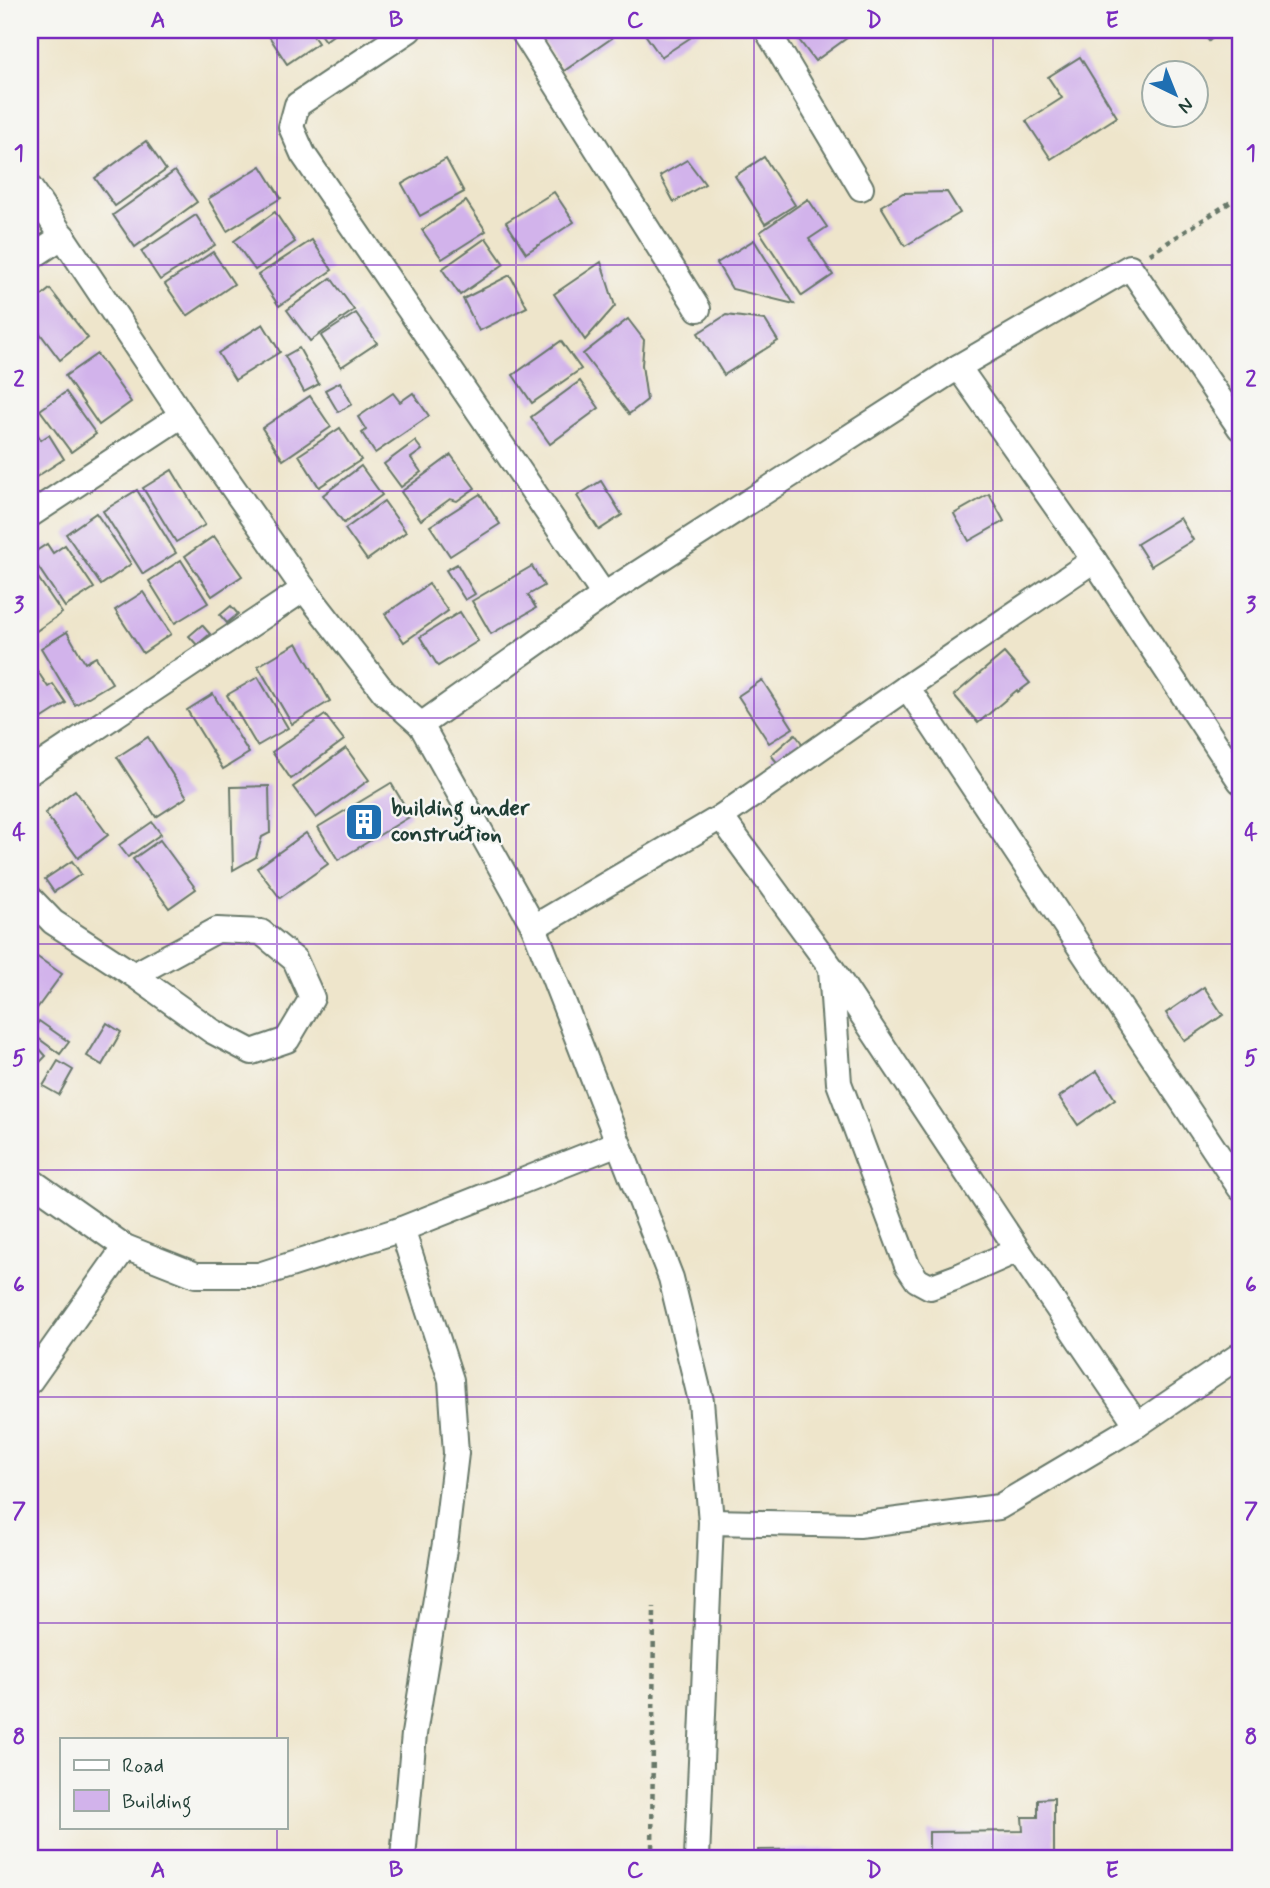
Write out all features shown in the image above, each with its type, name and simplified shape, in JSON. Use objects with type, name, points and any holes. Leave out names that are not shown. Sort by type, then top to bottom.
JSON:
[{"type":"street","points":[[409,30],[297,105],[291,127],[303,154],[604,595]]},
{"type":"street","points":[[522,30],[698,309]]},
{"type":"street","points":[[767,30],[860,188]]},
{"type":"street","points":[[30,188],[182,415],[304,589],[384,692],[421,725],[534,927],[671,1278],[701,1401],[711,1522],[696,1858]]},
{"type":"street","points":[[30,258],[63,236]]},
{"type":"street","points":[[421,725],[604,595],[958,368],[1130,267],[1240,428]]},
{"type":"street","points":[[958,368],[1094,561],[1240,781]]},
{"type":"street","points":[[30,515],[182,415]]},
{"type":"street","points":[[534,927],[721,817],[1094,561]]},
{"type":"street","points":[[30,772],[304,589]]},
{"type":"street","points":[[907,687],[1240,1188]]},
{"type":"street","points":[[721,817],[830,966],[1137,1425]]},
{"type":"street","points":[[30,898],[53,922],[212,1031],[252,1052],[287,1040],[312,998],[295,960],[261,932],[217,930],[134,975]]},
{"type":"street","points":[[830,966],[839,1083],[907,1265],[917,1280],[930,1287],[1018,1250]]},
{"type":"street","points":[[30,1180],[125,1247],[195,1275],[259,1275],[402,1229],[618,1143]]},
{"type":"street","points":[[402,1229],[451,1380],[456,1453],[446,1536],[414,1734],[403,1858]]},
{"type":"street","points":[[30,1381],[125,1247]]},
{"type":"street","points":[[711,1522],[859,1525],[999,1507],[1137,1425],[1240,1355]]},
{"type":"path","points":[[1130,267],[1240,196]]},
{"type":"path","points":[[652,1858],[654,1607]]},
{"type":"building","points":[[265,30],[309,30],[318,43],[287,64]]},
{"type":"building","points":[[317,30],[340,30],[325,41]]},
{"type":"building","points":[[559,30],[606,30],[612,38],[564,71],[543,41]]},
{"type":"building","points":[[642,30],[702,30],[661,57]]},
{"type":"building","points":[[858,30],[815,61],[793,32]]},
{"type":"building","points":[[1200,30],[1222,30],[1209,41]]},
{"type":"building","points":[[1080,57],[1117,117],[1051,159],[1026,121],[1062,98],[1048,77]]},
{"type":"building","points":[[146,141],[166,170],[115,206],[95,178]]},
{"type":"building","points":[[764,157],[795,205],[765,224],[735,176]]},
{"type":"building","points":[[446,159],[464,192],[420,216],[402,184]]},
{"type":"building","points":[[687,160],[705,184],[674,202],[660,176]]},
{"type":"building","points":[[261,166],[281,198],[227,231],[208,199]]},
{"type":"building","points":[[175,171],[197,202],[135,247],[113,215]]},
{"type":"building","points":[[554,192],[574,222],[526,253],[506,222]]},
{"type":"building","points":[[947,192],[960,213],[905,246],[881,206],[903,193]]},
{"type":"building","points":[[808,199],[827,227],[809,239],[833,275],[802,296],[760,232]]},
{"type":"building","points":[[466,201],[486,231],[442,259],[422,230]]},
{"type":"building","points":[[275,212],[295,242],[255,270],[234,241]]},
{"type":"building","points":[[196,215],[215,245],[160,280],[141,251]]},
{"type":"building","points":[[486,238],[504,264],[460,295],[442,269]]},
{"type":"building","points":[[312,240],[332,270],[279,306],[258,275]]},
{"type":"building","points":[[754,240],[794,304],[732,289],[717,263]]},
{"type":"building","points":[[213,252],[234,284],[187,316],[165,284]]},
{"type":"building","points":[[601,262],[615,306],[585,340],[554,294]]},
{"type":"building","points":[[510,275],[527,307],[479,331],[463,299]]},
{"type":"building","points":[[331,278],[354,310],[310,341],[287,310]]},
{"type":"building","points":[[50,289],[88,338],[60,360],[30,320],[30,305]]},
{"type":"building","points":[[356,313],[377,343],[341,367],[321,336]]},
{"type":"building","points":[[726,315],[765,320],[778,341],[724,375],[698,333]]},
{"type":"building","points":[[628,319],[644,340],[642,365],[647,400],[629,414],[583,354]]},
{"type":"building","points":[[263,324],[280,352],[235,380],[218,353]]},
{"type":"building","points":[[561,341],[581,369],[532,403],[513,375]]},
{"type":"building","points":[[299,348],[319,384],[304,392],[285,356]]},
{"type":"building","points":[[97,354],[131,402],[99,425],[65,376]]},
{"type":"building","points":[[580,381],[599,408],[550,444],[531,417]]},
{"type":"building","points":[[340,382],[352,404],[338,412],[325,390]]},
{"type":"building","points":[[66,392],[96,434],[71,452],[40,410]]},
{"type":"building","points":[[393,393],[400,402],[413,393],[429,416],[375,453],[362,433],[366,430],[358,417]]},
{"type":"building","points":[[310,396],[331,427],[283,460],[262,428]]},
{"type":"building","points":[[30,422],[41,440],[49,435],[64,459],[30,481]]},
{"type":"building","points":[[340,428],[361,460],[319,487],[299,455]]},
{"type":"building","points":[[415,441],[422,450],[411,458],[421,472],[401,487],[384,464]]},
{"type":"building","points":[[451,455],[475,488],[457,501],[450,499],[421,520],[401,492]]},
{"type":"building","points":[[361,466],[382,495],[344,523],[323,495]]},
{"type":"building","points":[[172,470],[205,525],[176,542],[143,488]]},
{"type":"building","points":[[601,481],[622,515],[599,530],[577,496]]},
{"type":"building","points":[[137,490],[176,553],[143,574],[103,511]]},
{"type":"building","points":[[480,494],[500,524],[450,556],[430,526]]},
{"type":"building","points":[[989,494],[1004,521],[969,541],[954,514]]},
{"type":"building","points":[[384,501],[406,532],[367,560],[345,529]]},
{"type":"building","points":[[96,513],[131,564],[101,585],[66,534]]},
{"type":"building","points":[[1180,518],[1193,540],[1151,566],[1137,544]]},
{"type":"building","points":[[214,536],[242,576],[212,596],[185,556]]},
{"type":"building","points":[[47,544],[53,553],[65,545],[94,588],[65,607],[30,555]]},
{"type":"building","points":[[181,560],[208,603],[175,623],[149,581]]},
{"type":"building","points":[[457,564],[475,594],[465,600],[446,570]]},
{"type":"building","points":[[30,566],[62,613],[32,634],[30,631]]},
{"type":"building","points":[[532,566],[544,586],[528,595],[536,608],[491,634],[472,601]]},
{"type":"building","points":[[429,584],[448,611],[404,642],[385,614]]},
{"type":"building","points":[[143,592],[171,634],[143,653],[115,610]]},
{"type":"building","points":[[231,606],[238,614],[227,623],[220,615]]},
{"type":"building","points":[[460,612],[478,641],[438,666],[420,637]]},
{"type":"building","points":[[202,625],[210,634],[197,645],[189,636]]},
{"type":"building","points":[[67,632],[85,663],[96,657],[112,683],[75,705],[41,648]]},
{"type":"building","points":[[297,643],[330,701],[292,724],[258,666]]},
{"type":"building","points":[[1004,653],[1030,683],[1018,692],[1017,690],[978,723],[954,695]]},
{"type":"building","points":[[30,660],[48,687],[53,684],[66,703],[38,721],[30,709]]},
{"type":"building","points":[[258,677],[288,728],[257,746],[227,695]]},
{"type":"building","points":[[762,680],[793,728],[769,743],[738,696]]},
{"type":"building","points":[[213,694],[249,753],[223,769],[187,710]]},
{"type":"building","points":[[325,715],[344,740],[291,779],[272,752]]},
{"type":"building","points":[[795,734],[804,746],[780,766],[771,755]]},
{"type":"building","points":[[148,737],[187,797],[156,817],[117,757]]},
{"type":"building","points":[[346,748],[369,780],[316,818],[293,787]]},
{"type":"building","name":"building under construction","points":[[391,783],[411,816],[338,860],[318,827]]},
{"type":"building","points":[[269,786],[270,833],[262,837],[256,857],[233,870],[231,787]]},
{"type":"building","points":[[75,790],[108,835],[78,858],[45,813]]},
{"type":"building","points":[[152,822],[161,834],[128,857],[119,845]]},
{"type":"building","points":[[306,833],[328,864],[280,898],[257,868]]},
{"type":"building","points":[[160,840],[196,889],[169,908],[133,859]]},
{"type":"building","points":[[72,861],[81,874],[54,892],[45,879]]},
{"type":"building","points":[[33,954],[62,974],[30,1018],[30,959]]},
{"type":"building","points":[[1204,987],[1223,1015],[1185,1041],[1166,1013]]},
{"type":"building","points":[[39,1021],[69,1042],[60,1054],[31,1033]]},
{"type":"building","points":[[107,1023],[121,1032],[102,1065],[87,1056]]},
{"type":"building","points":[[30,1038],[46,1056],[30,1072]]},
{"type":"building","points":[[58,1061],[73,1070],[59,1095],[43,1086]]},
{"type":"building","points":[[1097,1071],[1115,1099],[1078,1125],[1059,1097]]},
{"type":"building","points":[[1054,1798],[1054,1858],[929,1858],[929,1832],[1023,1831],[1022,1817],[1038,1817],[1038,1799]]},
{"type":"building","points":[[837,1849],[837,1858],[758,1858],[758,1850]]},
{"type":"place","name":"building under construction","points":[[364,822]]}]
